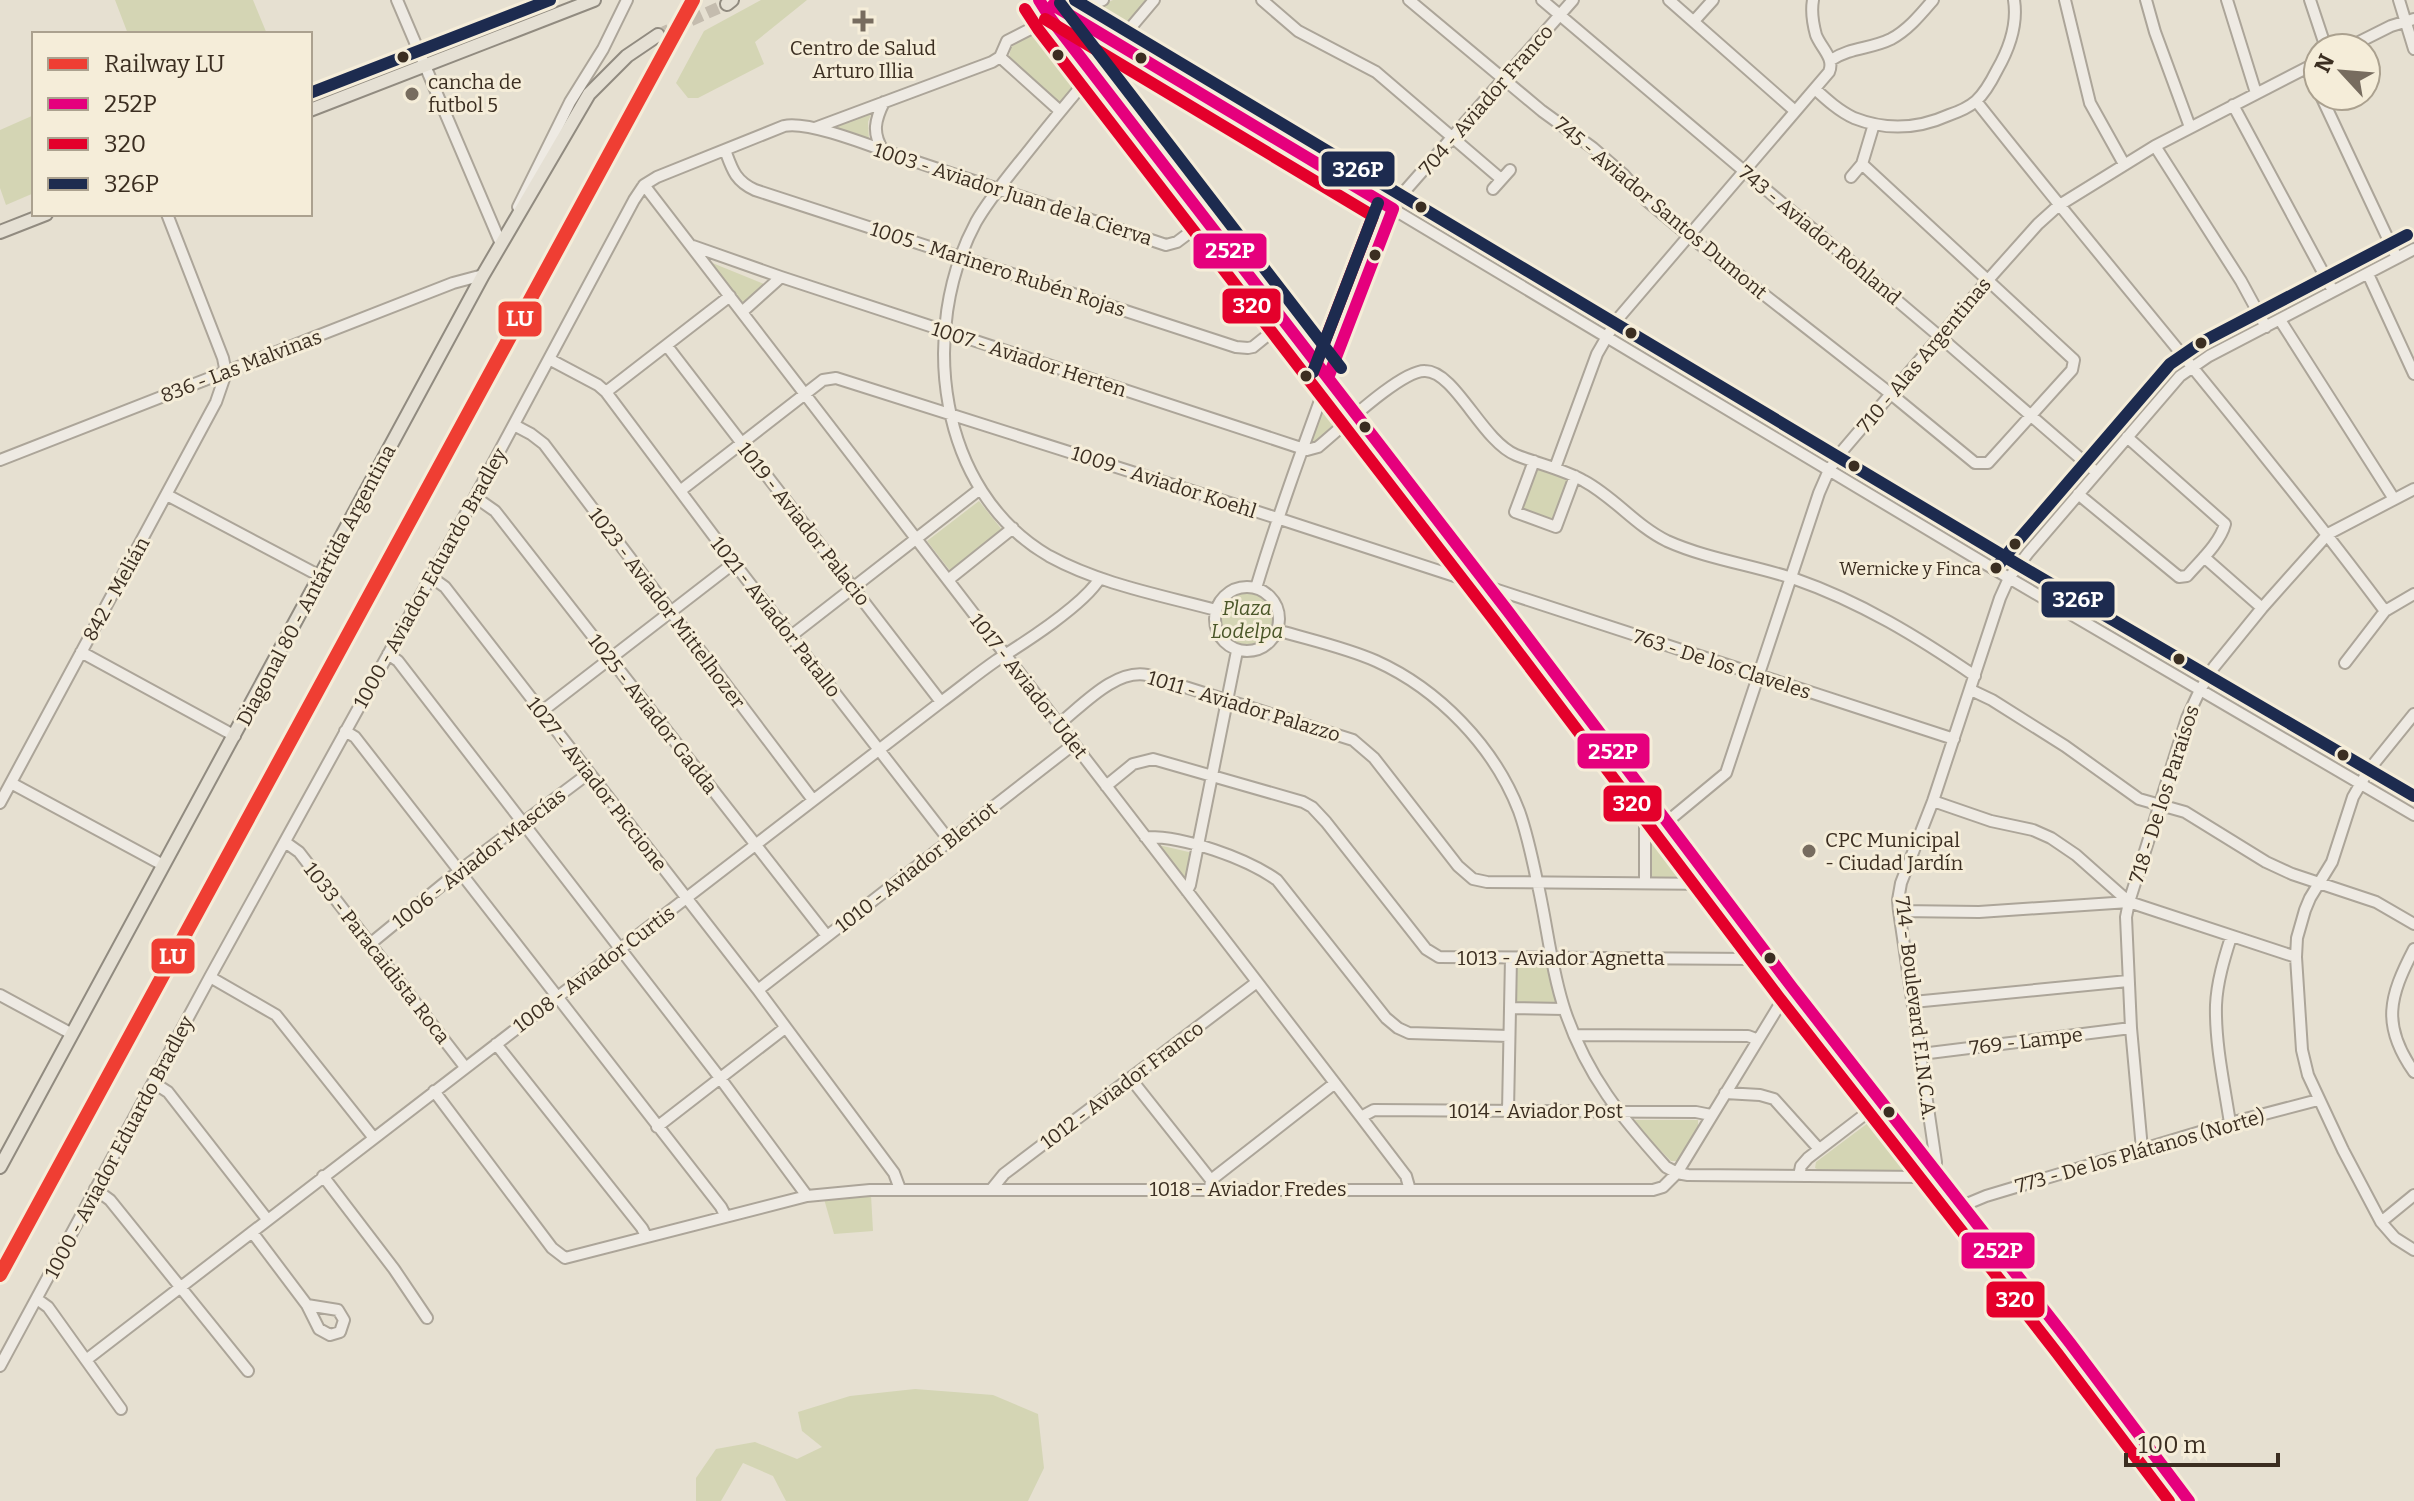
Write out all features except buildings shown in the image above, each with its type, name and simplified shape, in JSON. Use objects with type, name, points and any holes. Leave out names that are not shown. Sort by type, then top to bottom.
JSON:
[{"type":"main road","points":[[312,109],[580,2],[594,0]]},
{"type":"main road","points":[[508,232],[589,94],[627,56],[658,35]]},
{"type":"main road","points":[[0,232],[41,216]]},
{"type":"main road","name":"Diagonal 80 - Antártida Argentina","points":[[0,1167],[508,232]]},
{"type":"street","points":[[397,0],[501,244]]},
{"type":"street","name":"Diagonal 80 - Antártida Argentina","points":[[508,232],[574,94],[603,49],[627,0]]},
{"type":"street","points":[[1041,0],[2009,578],[2414,815]]},
{"type":"street","points":[[1041,0],[1051,19],[1205,221],[2189,1501]]},
{"type":"street","points":[[644,185],[790,124],[815,128],[992,62],[1000,57],[1007,41],[1051,19],[1103,0]]},
{"type":"street","points":[[1154,0],[1060,111],[998,189],[977,221],[961,257],[951,295],[943,364],[950,414],[973,479],[1025,539],[1051,557],[1100,578],[1216,610]]},
{"type":"street","points":[[1262,0],[1298,31],[1376,72],[1501,179]]},
{"type":"street","name":"745 - Aviador Santos Dumont","points":[[1409,0],[1593,148],[1624,175],[1646,200],[1688,235],[1975,463],[1984,465],[1992,460],[2032,415]]},
{"type":"street","name":"743 - Aviador Rohland","points":[[1542,0],[2096,472]]},
{"type":"street","name":"704 - Aviador Franco","points":[[1328,378],[1393,209],[1573,0]]},
{"type":"street","points":[[1669,0],[1795,111]]},
{"type":"street","points":[[1694,21],[1713,0]]},
{"type":"street","points":[[1555,468],[1606,336],[1688,235],[1829,72],[1831,60],[1817,36],[1813,0]]},
{"type":"street","points":[[1831,60],[1850,49],[1891,39],[1916,20],[1933,0]]},
{"type":"street","points":[[1815,89],[1839,109],[1874,124],[1899,128],[1930,123],[1976,101],[1992,80],[2004,59],[2013,32],[2014,0]]},
{"type":"street","points":[[2065,0],[2090,103],[2124,164]]},
{"type":"street","points":[[2146,0],[2190,127]]},
{"type":"street","points":[[2227,0],[2256,93]]},
{"type":"street","points":[[2310,0],[2321,32]]},
{"type":"street","points":[[2399,0],[2410,20],[2414,49]]},
{"type":"street","points":[[2379,32],[2410,20]]},
{"type":"street","points":[[1000,57],[1060,111]]},
{"type":"street","name":"710 - Alas Argentinas","points":[[1668,821],[1726,773],[1822,483],[1829,470],[1939,336],[2038,224],[2058,206],[2155,146],[2302,70]]},
{"type":"street","points":[[1976,101],[2058,206],[2328,534],[2385,611]]},
{"type":"street","points":[[883,150],[877,142],[875,129],[884,102]]},
{"type":"street","points":[[2233,105],[2333,291]]},
{"type":"street","points":[[2329,112],[2397,258]]},
{"type":"street","points":[[1851,177],[1862,164],[1874,124]]},
{"type":"street","name":"1003 - Aviador Juan de la Cierva","points":[[815,128],[1166,245],[1177,242],[1205,221]]},
{"type":"street","points":[[2155,146],[2241,281],[2266,327]]},
{"type":"street","name":"1005 - Marinero Rubén Rojas","points":[[725,150],[734,174],[748,187],[1244,348],[1253,347],[1284,322]]},
{"type":"street","points":[[1862,164],[2072,357],[2075,363],[2072,370],[2032,415]]},
{"type":"street","points":[[1493,189],[1510,170]]},
{"type":"street","name":"1017 - Aviador Udet","points":[[644,185],[1406,1176],[1410,1190]]},
{"type":"street","name":"1000 - Aviador Eduardo Bradley","points":[[0,1366],[644,185]]},
{"type":"street","points":[[168,216],[223,358],[226,373]]},
{"type":"street","name":"1007 - Aviador Herten","points":[[693,246],[1303,449]]},
{"type":"street","name":"714 - Boulevard F.I.N.C.A.","points":[[1935,1172],[1898,900],[1901,883],[1933,801],[2009,578],[2180,376],[2209,356],[2414,249]]},
{"type":"street","points":[[2368,274],[2414,374]]},
{"type":"street","name":"836 - Las Malvinas","points":[[0,460],[453,283],[483,275]]},
{"type":"street","points":[[742,312],[781,277]]},
{"type":"street","points":[[549,359],[606,392],[730,296]]},
{"type":"street","points":[[2280,320],[2394,499]]},
{"type":"street","name":"1019 - Aviador Palacio","points":[[667,346],[941,702]]},
{"type":"street","points":[[1303,449],[1318,447],[1403,377],[1421,370],[1435,372],[1447,381],[1484,429],[1511,453],[1575,476],[1668,541],[1791,578],[1868,609],[1975,676]]},
{"type":"street","name":"842 - Melián","points":[[0,803],[167,495],[220,394],[226,373]]},
{"type":"street","name":"1009 - Aviador Koehl","points":[[805,393],[827,378],[836,378],[1490,588]]},
{"type":"street","points":[[1256,588],[1277,518],[1328,378]]},
{"type":"street","name":"1021 - Aviador Patallo","points":[[606,392],[949,840]]},
{"type":"street","points":[[680,491],[805,393]]},
{"type":"street","name":"1023 - Aviador Mittelhozer","points":[[514,425],[544,444],[813,800]]},
{"type":"street","points":[[2078,494],[2182,578],[2204,557],[2226,526],[2127,437]]},
{"type":"street","points":[[1534,461],[1515,512],[1556,527],[1575,476]]},
{"type":"street","points":[[791,636],[980,489]]},
{"type":"street","name":"718 - De los Paraísos","points":[[2142,1149],[2128,981],[2126,931],[2129,902],[2187,718],[2214,667],[2328,534],[2414,489]]},
{"type":"street","points":[[167,495],[320,576]]},
{"type":"street","name":"1025 - Aviador Gadda","points":[[475,497],[495,511],[827,936]]},
{"type":"street","points":[[948,580],[1013,528]]},
{"type":"street","points":[[2204,557],[2262,608]]},
{"type":"street","points":[[541,712],[734,563]]},
{"type":"street","name":"1027 - Aviador Piccione","points":[[431,577],[445,587],[758,990],[894,1173],[900,1189]]},
{"type":"street","name":"1008 - Aviador Curtis","points":[[86,1360],[754,845],[1090,592],[1100,578]]},
{"type":"street","points":[[1246,587],[1256,588],[1265,593],[1278,609],[1277,630],[1273,638],[1257,650],[1237,651],[1221,639],[1214,620],[1216,610],[1227,593],[1246,587]]},
{"type":"street","name":"763 - De los Claveles","points":[[1490,588],[1954,739]]},
{"type":"street","points":[[2345,663],[2385,611],[2414,594]]},
{"type":"street","points":[[1277,630],[1347,650],[1411,679],[1459,721],[1484,750],[1515,801],[1525,831],[1564,1009],[1584,1058],[1617,1112],[1666,1167],[1677,1173],[1791,986]]},
{"type":"street","points":[[1187,891],[1237,651]]},
{"type":"street","points":[[81,652],[235,736]]},
{"type":"street","points":[[388,654],[398,661],[524,822],[807,1196]]},
{"type":"street","name":"1011 - Aviador Palazzo","points":[[1059,724],[1114,681],[1129,674],[1147,675],[1353,740],[1374,758],[1469,877],[1487,882],[1716,884]]},
{"type":"street","points":[[1971,690],[2053,739],[2139,799],[2193,816],[2266,862],[2376,902],[2414,924]]},
{"type":"street","points":[[2414,714],[2359,784],[2332,862],[2305,910],[2297,938],[2296,957],[2304,1065],[2318,1100],[2381,1222],[2395,1238],[2414,1250]]},
{"type":"street","points":[[345,731],[358,742],[725,1215]]},
{"type":"street","name":"1010 - Aviador Bleriot","points":[[758,990],[1074,744]]},
{"type":"street","name":"1013 - Aviador Agnetta","points":[[1106,786],[1133,764],[1146,759],[1211,774],[1312,807],[1426,949],[1447,958],[1755,959],[1766,953]]},
{"type":"street","name":"1006 - Aviador Mascías","points":[[370,944],[459,871],[589,773]]},
{"type":"street","points":[[11,783],[163,865]]},
{"type":"street","points":[[1645,792],[1645,883]]},
{"type":"street","points":[[1933,801],[2051,838],[2076,855],[2129,902],[2296,957]]},
{"type":"street","points":[[1145,837],[1197,846],[1252,865],[1277,880],[1386,1018],[1398,1028],[1423,1035],[1509,1036]]},
{"type":"street","name":"1033 - Paracaidista Roca","points":[[285,842],[299,852],[465,1067]]},
{"type":"street","points":[[1899,911],[1979,912],[2129,902]]},
{"type":"street","points":[[2230,1123],[2216,1003],[2231,937]]},
{"type":"street","points":[[2414,949],[2400,976],[2392,1012],[2395,1040],[2414,1072]]},
{"type":"street","points":[[1508,1111],[1511,958]]},
{"type":"street","points":[[210,977],[276,1015],[373,1137]]},
{"type":"street","points":[[1913,1002],[2128,981]]},
{"type":"street","name":"1012 - Aviador Franco","points":[[991,1190],[1004,1174],[1257,982]]},
{"type":"street","points":[[0,995],[72,1034]]},
{"type":"street","points":[[1510,1008],[1564,1009]]},
{"type":"street","points":[[657,1127],[785,1028]]},
{"type":"street","name":"769 - Lampe","points":[[1921,1054],[2131,1028]]},
{"type":"street","points":[[1575,1035],[1748,1036],[1756,1039]]},
{"type":"street","points":[[496,1044],[646,1236]]},
{"type":"street","points":[[1131,1079],[1211,1184],[1335,1083]]},
{"type":"street","points":[[154,1083],[168,1092],[267,1219]]},
{"type":"street","name":"1018 - Aviador Fredes","points":[[434,1091],[560,1256],[567,1258],[807,1196],[900,1189],[991,1190],[1211,1184],[1410,1190],[1653,1190],[1663,1187],[1677,1173],[1922,1178],[1935,1172]]},
{"type":"street","points":[[1725,1093],[1774,1099],[1819,1149]]},
{"type":"street","name":"773 - De los Plátanos (Norte)","points":[[1962,1206],[2142,1149],[2318,1100]]},
{"type":"street","points":[[1799,1176],[1801,1166],[1819,1149],[1881,1102]]},
{"type":"street","name":"1014 - Aviador Post","points":[[1361,1117],[1374,1110],[1696,1112],[1711,1115]]},
{"type":"street","points":[[323,1176],[427,1318]]},
{"type":"street","points":[[95,1189],[110,1200],[248,1371]]},
{"type":"street","points":[[2381,1222],[2414,1195]]},
{"type":"street","points":[[252,1232],[307,1305]]},
{"type":"street","points":[[37,1299],[48,1307],[121,1409]]},
{"type":"green space","points":[[115,0],[253,0],[266,32],[127,32]]},
{"type":"green space","points":[[761,0],[807,0],[755,42],[764,64],[698,98],[688,98],[676,83],[704,31]]},
{"type":"green space","points":[[1113,0],[1147,0],[1112,37],[1084,17],[1084,13]]},
{"type":"green space","points":[[1065,21],[1097,41],[1089,55],[1082,55],[1061,27]]},
{"type":"green space","points":[[1045,26],[1050,27],[1082,76],[1062,104],[1009,58],[1011,47]]},
{"type":"green space","points":[[872,112],[868,122],[869,141],[826,128]]},
{"type":"green space","points":[[32,116],[32,194],[6,205],[0,188],[0,130]]},
{"type":"green space","points":[[705,260],[764,284],[743,308]]},
{"type":"green space","points":[[1328,397],[1345,417],[1316,443],[1309,444]]},
{"type":"green space","points":[[1534,461],[1575,476],[1556,527],[1515,512]]},
{"type":"green space","points":[[979,501],[1003,531],[951,572],[927,541]]},
{"type":"green space","name":"Plaza Lodelpa","points":[[1247,591],[1267,599],[1275,619],[1267,639],[1247,647],[1227,639],[1219,619],[1227,599]]},
{"type":"green space","points":[[1647,810],[1699,878],[1651,879]]},
{"type":"green space","points":[[1154,844],[1193,853],[1187,881]]},
{"type":"green space","points":[[1512,963],[1551,963],[1561,1006],[1512,1006]]},
{"type":"green space","points":[[1876,1117],[1883,1118],[1923,1169],[1921,1173],[1821,1171],[1815,1168],[1816,1162]]},
{"type":"green space","points":[[1633,1120],[1698,1120],[1698,1126],[1677,1161],[1671,1161]]},
{"type":"green space","points":[[871,1195],[873,1231],[834,1234],[824,1199]]},
{"type":"green space","points":[[915,1389],[993,1395],[1038,1414],[1044,1468],[1028,1501],[786,1501],[773,1476],[743,1463],[721,1501],[696,1501],[696,1478],[716,1449],[755,1442],[797,1459],[822,1447],[802,1431],[798,1412],[850,1396]]},
{"type":"tunnel","points":[[658,35],[727,4]]},
{"type":"rail line","name":"LU","points":[[0,1275],[693,0]]},
{"type":"transit line","name":"326P","points":[[312,92],[550,0]]},
{"type":"transit line","name":"252P","points":[[1039,0],[1791,986],[2070,1343],[2189,1501]]},
{"type":"transit line","name":"326P","points":[[1075,0],[2017,564],[2414,796]]},
{"type":"transit line","name":"326P","points":[[1060,3],[1341,368]]},
{"type":"transit line","name":"252P","points":[[1053,5],[1393,209],[1328,378]]},
{"type":"transit line","name":"320","points":[[1025,9],[1778,996],[2169,1501]]},
{"type":"transit line","name":"320","points":[[1045,19],[1373,216],[1313,372]]},
{"type":"transit line","name":"326P","points":[[1313,372],[1378,203]]},
{"type":"transit line","name":"326P","points":[[1996,568],[2170,364],[2202,342],[2407,235]]},
{"type":"place","name":"Centro de Salud Arturo Illia","points":[[863,21]]},
{"type":"place","name":"cancha de futbol 5","points":[[412,94]]},
{"type":"place","name":"Wernicke y Finca","points":[[1996,568]]},
{"type":"place","name":"CPC Municipal - Ciudad Jardín","points":[[1809,851]]}]
